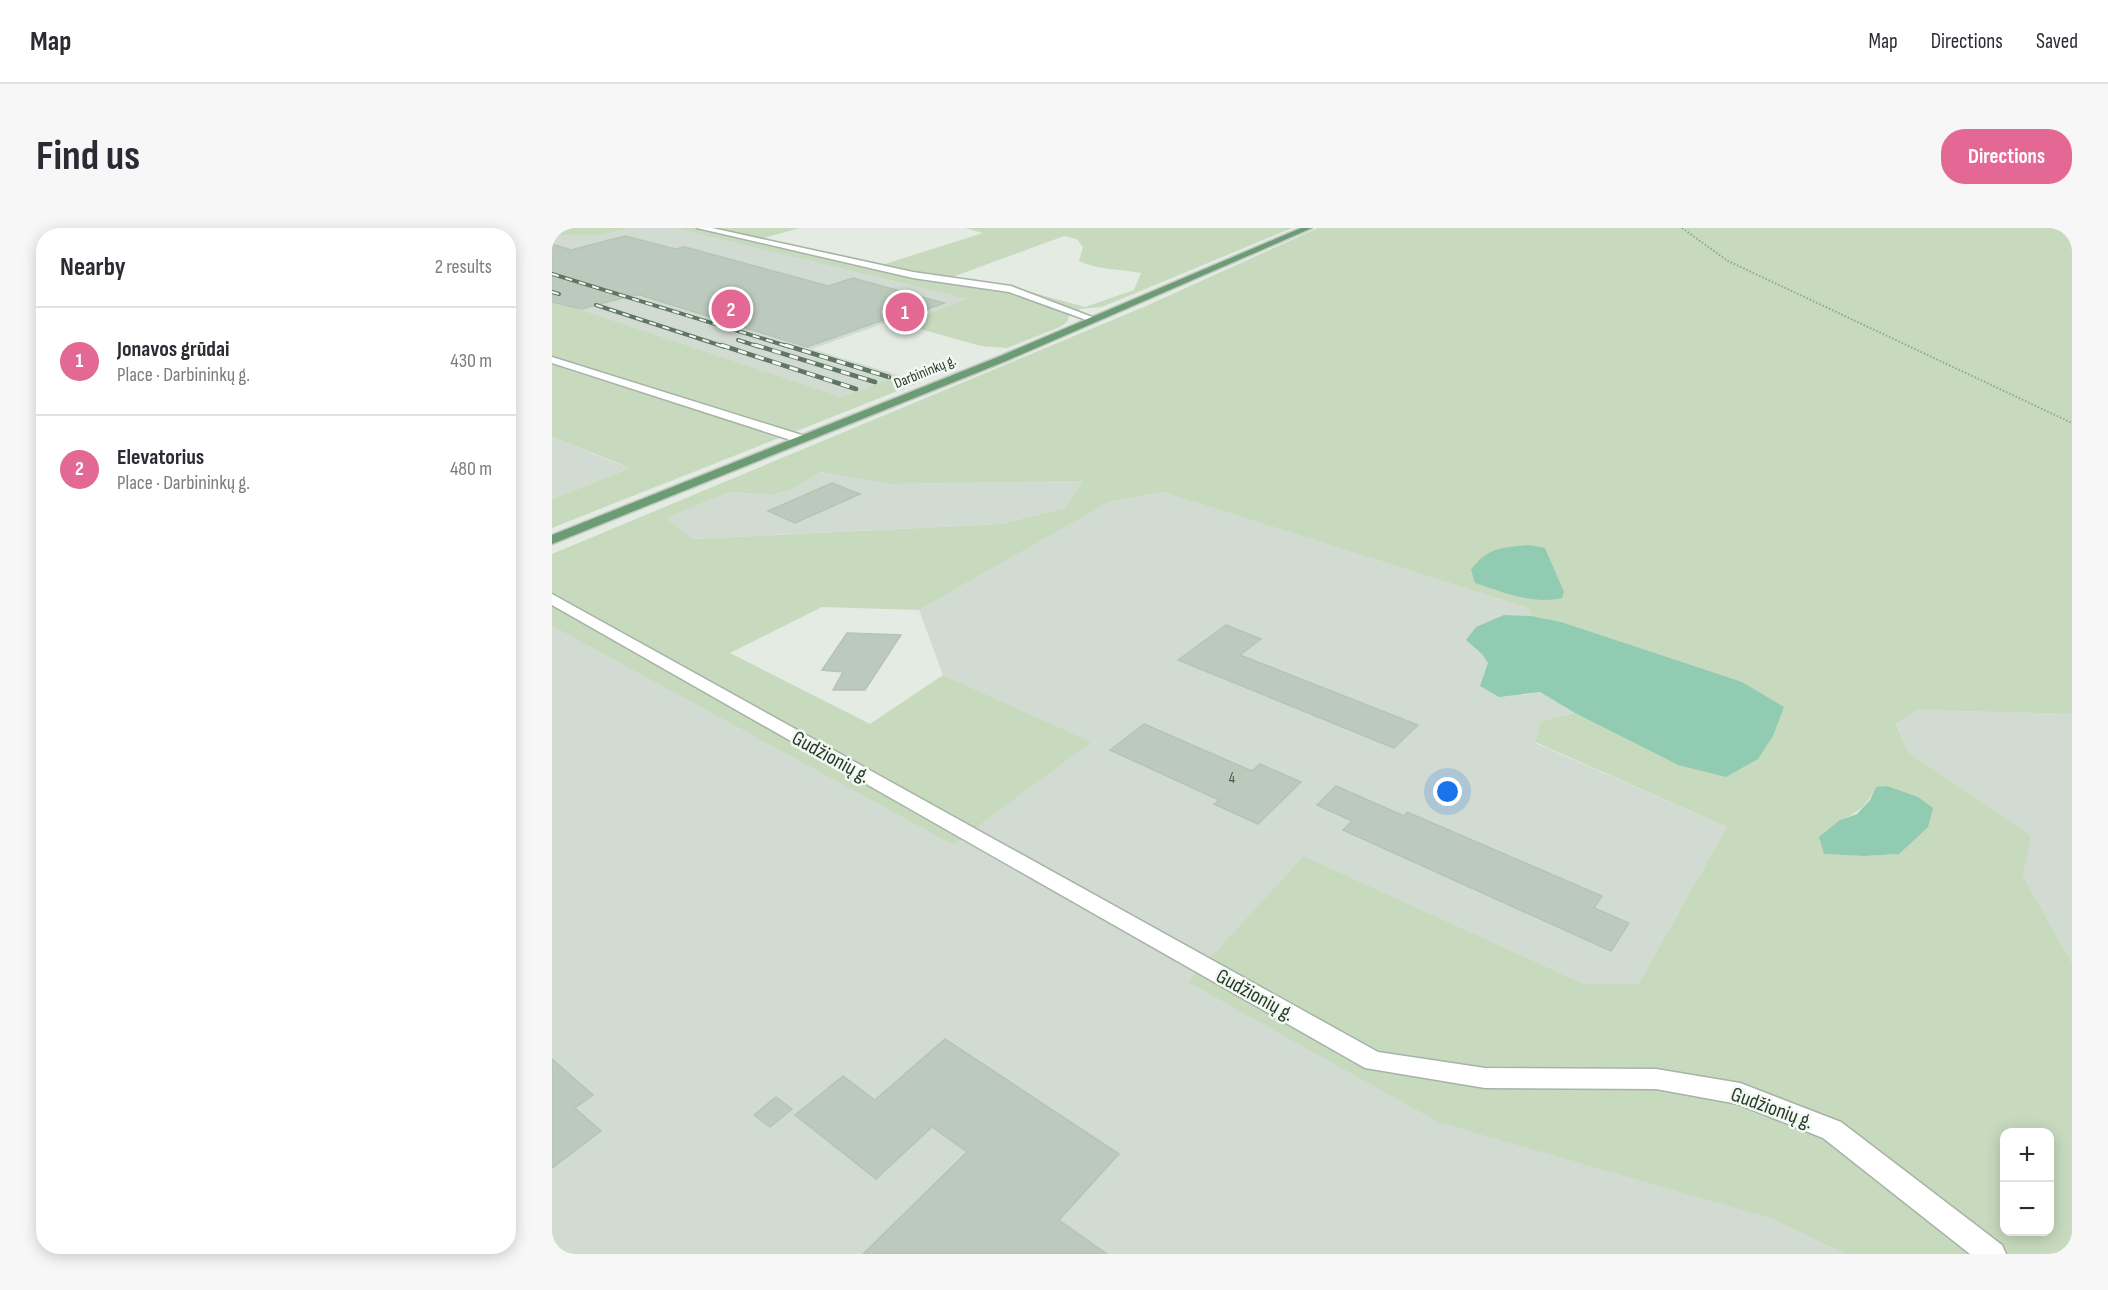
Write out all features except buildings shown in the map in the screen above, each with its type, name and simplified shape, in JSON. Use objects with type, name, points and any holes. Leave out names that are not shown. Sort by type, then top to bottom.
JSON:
[{"type":"main road","name":"Darbininkų g.","points":[[552,540],[1095,320],[1308,228]]},
{"type":"street","points":[[701,228],[914,275],[1011,289],[1095,320]]},
{"type":"street","points":[[552,360],[801,439]]},
{"type":"street","name":"Gudžionių g.","points":[[552,600],[1374,1061],[1485,1078],[1656,1079],[1740,1094],[1832,1130],[1992,1254]]},
{"type":"path","points":[[1682,228],[1728,261],[2072,423]]},
{"type":"shaded area","points":[[552,228],[630,228],[601,235],[552,235]]},
{"type":"shaded area","points":[[630,228],[675,228],[968,299],[902,324],[885,323],[812,349],[898,375],[842,397],[552,300],[552,235],[601,235]]},
{"type":"shaded area","points":[[675,228],[800,228],[764,238],[885,264],[983,233],[965,228],[1292,228],[1102,307],[1080,309],[1069,316],[1067,322],[1060,327],[1007,348],[981,346],[902,324],[967,299]],"holes":[[[1064,236],[1077,239],[1083,247],[1079,261],[1101,268],[1141,273],[1134,290],[1085,307],[1005,285],[947,279]]]},
{"type":"shaded area","points":[[1318,228],[2072,228],[2072,714],[1918,710],[1896,723],[1908,752],[2031,836],[2023,876],[2072,963],[2072,1254],[1845,1254],[1770,1218],[1438,1122],[1188,982],[1304,856],[1584,984],[1638,984],[1727,827],[1535,742],[1541,721],[1575,713],[1678,765],[1561,622],[1532,616],[1528,608],[1163,492],[1111,501],[919,610],[822,607],[730,653],[870,724],[943,675],[1091,742],[953,845],[552,626],[552,554],[1146,306]],"holes":[[[821,472],[890,484],[1083,481],[1065,508],[1000,524],[693,539],[666,518],[729,492],[772,495],[793,489]],[[1876,787],[1899,854],[1864,856],[1824,854],[1840,820],[1866,804]]]},
{"type":"shaded area","points":[[552,300],[842,397],[898,375],[920,382],[552,528],[552,499],[630,468],[552,437]]},
{"type":"shaded area","points":[[552,437],[610,461],[630,468],[552,499]]},
{"type":"shaded area","points":[[821,472],[890,484],[1083,481],[1065,508],[1000,524],[692,539],[665,518],[729,492],[772,495],[793,489]]},
{"type":"shaded area","points":[[1163,492],[1528,608],[1532,616],[1504,615],[1467,640],[1523,695],[1540,692],[1575,713],[1541,721],[1535,743],[1727,827],[1638,984],[1584,984],[1304,856],[1770,1218],[1845,1254],[552,1254],[552,626],[953,845],[1090,742],[943,675],[919,610],[1111,501]]},
{"type":"shaded area","points":[[1528,545],[1545,548],[1564,592],[1562,598],[1529,599],[1475,583],[1471,570],[1483,557],[1503,548]]},
{"type":"shaded area","points":[[1504,615],[1532,616],[1561,622],[1742,682],[1784,707],[1773,736],[1758,759],[1726,777],[1678,765],[1575,713],[1540,692],[1499,697],[1480,686],[1488,663],[1482,654],[1466,640],[1476,627]]},
{"type":"shaded area","points":[[1918,710],[2072,714],[2072,963],[2023,876],[2030,836],[1908,752],[1896,722]]},
{"type":"shaded area","points":[[1887,786],[1918,797],[1933,808],[1928,827],[1899,854],[1864,856],[1824,854],[1819,837],[1840,820],[1857,814],[1870,800],[1876,787]]},
{"type":"railway","points":[[552,274],[790,347]]},
{"type":"railway","points":[[552,292],[559,294]]},
{"type":"railway","points":[[596,305],[725,347]]},
{"type":"railway","points":[[738,340],[760,347]]},
{"type":"railway","points":[[721,345],[856,389]]},
{"type":"railway","points":[[755,345],[875,382]]},
{"type":"railway","points":[[785,345],[889,377]]},
{"type":"place","name":"Elevatorius","points":[[731,309]]},
{"type":"place","name":"Jonavos grūdai","points":[[905,312]]}]
